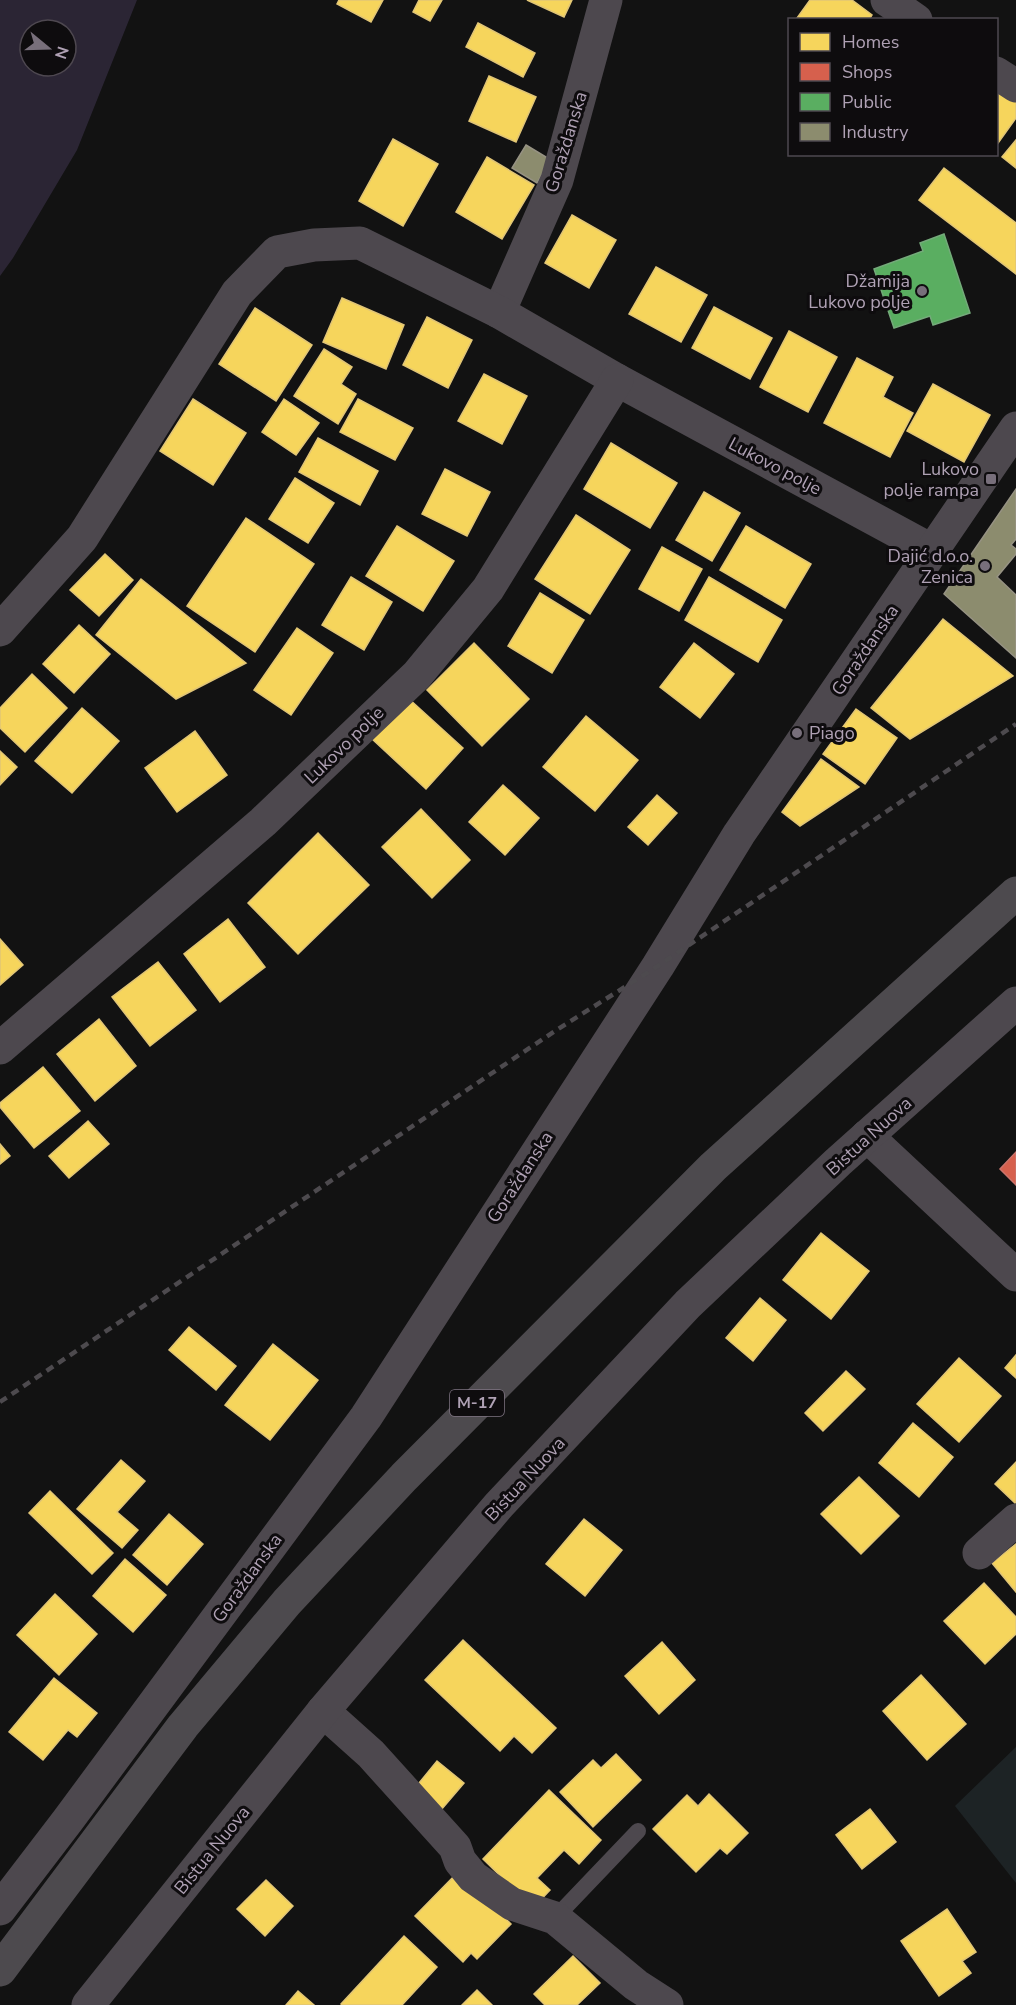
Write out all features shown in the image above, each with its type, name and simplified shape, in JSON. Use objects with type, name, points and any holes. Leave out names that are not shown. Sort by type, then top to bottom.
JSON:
[{"type":"highway","name":"M-17","points":[[0,1970],[183,1726],[287,1602],[396,1485],[713,1167],[1016,893]]},
{"type":"street","name":"Goraždanska","points":[[499,312],[557,180],[606,0]]},
{"type":"street","points":[[887,0],[913,18]]},
{"type":"street","points":[[998,74],[1016,86]]},
{"type":"street","name":"Lukovo polje","points":[[0,630],[82,538],[237,293],[277,252],[314,245],[360,243],[499,312],[617,380],[933,551]]},
{"type":"street","name":"Lukovo polje","points":[[0,1048],[263,822],[417,675],[488,590],[617,380]]},
{"type":"street","name":"Goraždanska","points":[[0,1909],[366,1417],[658,966],[740,834],[1016,428]]},
{"type":"street","name":"Bistua Nuova","points":[[88,2005],[322,1711],[499,1505],[688,1304],[867,1136],[1016,1003]]},
{"type":"street","points":[[867,1136],[1016,1275]]},
{"type":"street","points":[[979,1553],[1016,1520]]},
{"type":"street","points":[[322,1711],[371,1754],[455,1847],[460,1861],[472,1877],[512,1904],[555,1918],[636,1985],[667,2005]]},
{"type":"lane","points":[[555,1918],[638,1831]]},
{"type":"shaded area","points":[[0,0],[137,0],[77,150],[0,276]]},
{"type":"shaded area","points":[[1016,1747],[1016,1883],[955,1806]]},
{"type":"building: Homes","points":[[339,0],[383,0],[371,22],[337,4]]},
{"type":"building: Homes","points":[[419,0],[442,0],[430,21],[413,12]]},
{"type":"building: Homes","points":[[527,0],[572,0],[564,17]]},
{"type":"building: Homes","points":[[810,0],[852,0],[872,15],[870,18],[797,18]]},
{"type":"building: Homes","points":[[478,23],[535,53],[523,77],[466,47]]},
{"type":"building: Homes","points":[[489,76],[536,97],[516,142],[469,121]]},
{"type":"building: Homes","points":[[998,86],[1016,99],[1016,118],[998,143]]},
{"type":"building: Homes","points":[[393,139],[438,164],[403,226],[359,201]]},
{"type":"building: Homes","points":[[1016,140],[1016,168],[1002,157]]},
{"type":"building: Homes","points":[[487,157],[534,185],[502,239],[456,212]]},
{"type":"building: Homes","points":[[944,168],[1016,223],[1016,274],[919,200]]},
{"type":"building: Homes","points":[[572,215],[616,240],[589,288],[545,263]]},
{"type":"building: Homes","points":[[656,267],[707,295],[681,342],[629,314]]},
{"type":"building: Homes","points":[[342,298],[404,325],[386,369],[323,342]]},
{"type":"building: Homes","points":[[714,307],[772,338],[750,379],[692,348]]},
{"type":"building: Homes","points":[[255,308],[312,345],[276,401],[219,364]]},
{"type":"building: Homes","points":[[427,317],[472,340],[448,388],[403,365]]},
{"type":"building: Homes","points":[[789,331],[837,357],[808,412],[760,387]]},
{"type":"building: Homes","points":[[324,349],[352,367],[341,384],[356,394],[338,424],[294,396]]},
{"type":"building: Homes","points":[[857,358],[893,377],[883,397],[913,413],[890,457],[824,423]]},
{"type":"building: Homes","points":[[484,374],[527,396],[502,444],[458,421]]},
{"type":"building: Homes","points":[[933,384],[990,415],[964,462],[907,431]]},
{"type":"building: Homes","points":[[193,399],[246,433],[213,485],[160,451]]},
{"type":"building: Homes","points":[[284,399],[319,423],[296,455],[262,432]]},
{"type":"building: Homes","points":[[358,399],[413,428],[395,460],[340,432]]},
{"type":"building: Homes","points":[[318,438],[378,471],[360,505],[299,472]]},
{"type":"building: Homes","points":[[611,443],[677,483],[650,528],[584,489]]},
{"type":"building: Homes","points":[[445,469],[490,492],[467,536],[422,514]]},
{"type":"building: Homes","points":[[295,478],[334,503],[308,543],[269,519]]},
{"type":"building: Homes","points":[[704,492],[740,513],[712,561],[676,540]]},
{"type":"building: Homes","points":[[576,515],[630,550],[590,614],[535,579]]},
{"type":"building: Homes","points":[[246,518],[314,564],[255,652],[187,606]]},
{"type":"building: Homes","points":[[397,526],[454,561],[423,611],[366,576]]},
{"type":"building: Homes","points":[[746,526],[811,564],[785,608],[720,570]]},
{"type":"building: Homes","points":[[662,547],[702,569],[679,611],[639,589]]},
{"type":"building: Homes","points":[[105,554],[133,580],[99,616],[70,590]]},
{"type":"building: Homes","points":[[351,577],[392,602],[364,650],[322,625]]},
{"type":"building: Homes","points":[[709,577],[782,620],[758,662],[685,620]]},
{"type":"building: Homes","points":[[141,579],[246,663],[176,699],[96,635]]},
{"type":"building: Homes","points":[[540,593],[584,620],[552,673],[508,646]]},
{"type":"building: Homes","points":[[943,619],[1013,676],[910,739],[871,708]]},
{"type":"building: Homes","points":[[79,625],[110,654],[74,693],[43,664]]},
{"type":"building: Homes","points":[[297,628],[333,653],[291,715],[254,690]]},
{"type":"building: Homes","points":[[474,643],[529,699],[482,746],[427,690]]},
{"type":"building: Homes","points":[[694,643],[734,674],[700,718],[660,687]]},
{"type":"building: Homes","points":[[32,674],[67,708],[25,752],[0,728],[0,708]]},
{"type":"building: Homes","points":[[408,698],[463,748],[426,789],[371,738]]},
{"type":"building: Homes","points":[[82,708],[119,741],[72,793],[35,761]]},
{"type":"building: Homes","points":[[856,709],[897,738],[865,784],[823,754]]},
{"type":"building: Homes","points":[[586,716],[638,760],[595,811],[543,767]]},
{"type":"building: Homes","points":[[195,731],[227,775],[177,812],[145,768]]},
{"type":"building: Homes","points":[[0,751],[17,767],[0,785]]},
{"type":"building: Homes","points":[[821,759],[859,787],[800,826],[782,812]]},
{"type":"building: Homes","points":[[503,785],[539,818],[505,855],[469,822]]},
{"type":"building: Homes","points":[[657,795],[677,813],[648,845],[628,827]]},
{"type":"building: Homes","points":[[421,809],[470,860],[432,898],[382,847]]},
{"type":"building: Homes","points":[[318,833],[369,885],[298,954],[248,903]]},
{"type":"building: Homes","points":[[228,919],[265,967],[220,1002],[184,954]]},
{"type":"building: Homes","points":[[0,939],[23,965],[0,985]]},
{"type":"building: Homes","points":[[158,962],[196,1010],[150,1046],[112,997]]},
{"type":"building: Homes","points":[[99,1019],[136,1066],[95,1101],[57,1054]]},
{"type":"building: Homes","points":[[43,1067],[80,1111],[34,1148],[0,1107],[0,1103]]},
{"type":"building: Homes","points":[[88,1121],[109,1144],[69,1178],[49,1156]]},
{"type":"building: Homes","points":[[0,1144],[10,1156],[0,1164]]},
{"type":"building: Homes","points":[[821,1233],[869,1271],[831,1319],[783,1280]]},
{"type":"building: Homes","points":[[760,1298],[786,1320],[753,1361],[726,1338]]},
{"type":"building: Homes","points":[[189,1327],[236,1366],[216,1390],[169,1350]]},
{"type":"building: Homes","points":[[273,1344],[318,1380],[270,1440],[225,1405]]},
{"type":"building: Homes","points":[[1016,1355],[1016,1378],[1005,1368]]},
{"type":"building: Homes","points":[[959,1358],[1001,1396],[959,1442],[917,1404]]},
{"type":"building: Homes","points":[[846,1371],[865,1389],[823,1431],[805,1413]]},
{"type":"building: Homes","points":[[913,1423],[953,1457],[919,1497],[879,1463]]},
{"type":"building: Homes","points":[[121,1460],[145,1481],[117,1512],[138,1530],[122,1548],[77,1509]]},
{"type":"building: Homes","points":[[1016,1462],[1016,1501],[1015,1503],[995,1484]]},
{"type":"building: Homes","points":[[859,1477],[899,1516],[861,1554],[821,1514]]},
{"type":"building: Homes","points":[[50,1491],[113,1553],[92,1574],[29,1513]]},
{"type":"building: Homes","points":[[169,1514],[203,1544],[167,1585],[133,1555]]},
{"type":"building: Homes","points":[[584,1519],[622,1550],[585,1596],[546,1564]]},
{"type":"building: Homes","points":[[1016,1544],[1016,1592],[992,1563]]},
{"type":"building: Homes","points":[[125,1559],[166,1595],[133,1632],[93,1596]]},
{"type":"building: Homes","points":[[984,1583],[1016,1617],[1016,1634],[985,1664],[944,1621]]},
{"type":"building: Homes","points":[[55,1594],[97,1634],[59,1675],[17,1635]]},
{"type":"building: Homes","points":[[463,1640],[556,1728],[532,1753],[514,1736],[500,1751],[425,1680]]},
{"type":"building: Homes","points":[[662,1642],[695,1680],[659,1714],[625,1676]]},
{"type":"building: Homes","points":[[921,1675],[966,1724],[927,1760],[883,1711]]},
{"type":"building: Homes","points":[[54,1678],[97,1713],[77,1737],[68,1730],[43,1760],[9,1732]]},
{"type":"building: Homes","points":[[616,1754],[641,1780],[593,1827],[560,1792],[593,1760],[601,1768]]},
{"type":"building: Homes","points":[[437,1761],[464,1783],[441,1810],[415,1788]]},
{"type":"building: Homes","points":[[549,1790],[601,1840],[579,1864],[564,1850],[537,1878],[550,1890],[533,1908],[483,1859]]},
{"type":"building: Homes","points":[[709,1794],[748,1833],[727,1854],[720,1848],[696,1872],[653,1829],[687,1795],[698,1806]]},
{"type":"building: Homes","points":[[870,1809],[896,1842],[862,1869],[836,1835]]},
{"type":"building: Homes","points":[[458,1872],[511,1924],[477,1959],[471,1953],[463,1962],[415,1916]]},
{"type":"building: Homes","points":[[266,1880],[293,1906],[265,1936],[237,1909]]},
{"type":"building: Homes","points":[[947,1909],[976,1952],[962,1961],[971,1973],[939,1996],[901,1941]]},
{"type":"building: Homes","points":[[404,1936],[437,1967],[402,2005],[342,2005],[341,2004]]},
{"type":"building: Homes","points":[[573,1956],[600,1983],[577,2005],[545,2005],[534,1994]]},
{"type":"building: Homes","points":[[477,1990],[492,2005],[462,2005]]},
{"type":"building: Homes","points":[[298,1991],[314,2005],[286,2005]]},
{"type":"building: Shops","points":[[1016,1152],[1016,1185],[1000,1169]]},
{"type":"building: Public","name":"Džamija Lukovo polje","points":[[944,234],[970,313],[933,325],[930,316],[894,328],[874,269],[923,251],[920,243]]},
{"type":"building: Industry","points":[[526,145],[551,160],[537,183],[512,168]]},
{"type":"building: Industry","name":"Dajić d.o.o. Zenica","points":[[1016,489],[1016,539],[1011,545],[1016,549],[1016,554],[997,577],[1016,595],[1016,658],[944,594]]},
{"type":"railway","points":[[0,1402],[555,1031],[658,966],[1016,724]]},
{"type":"place","name":"Džamija Lukovo polje","points":[[922,291]]},
{"type":"place","name":"Lukovo polje rampa","points":[[991,479]]},
{"type":"place","name":"Dajić d.o.o. Zenica","points":[[985,566]]},
{"type":"place","name":"Piago","points":[[797,733]]}]
